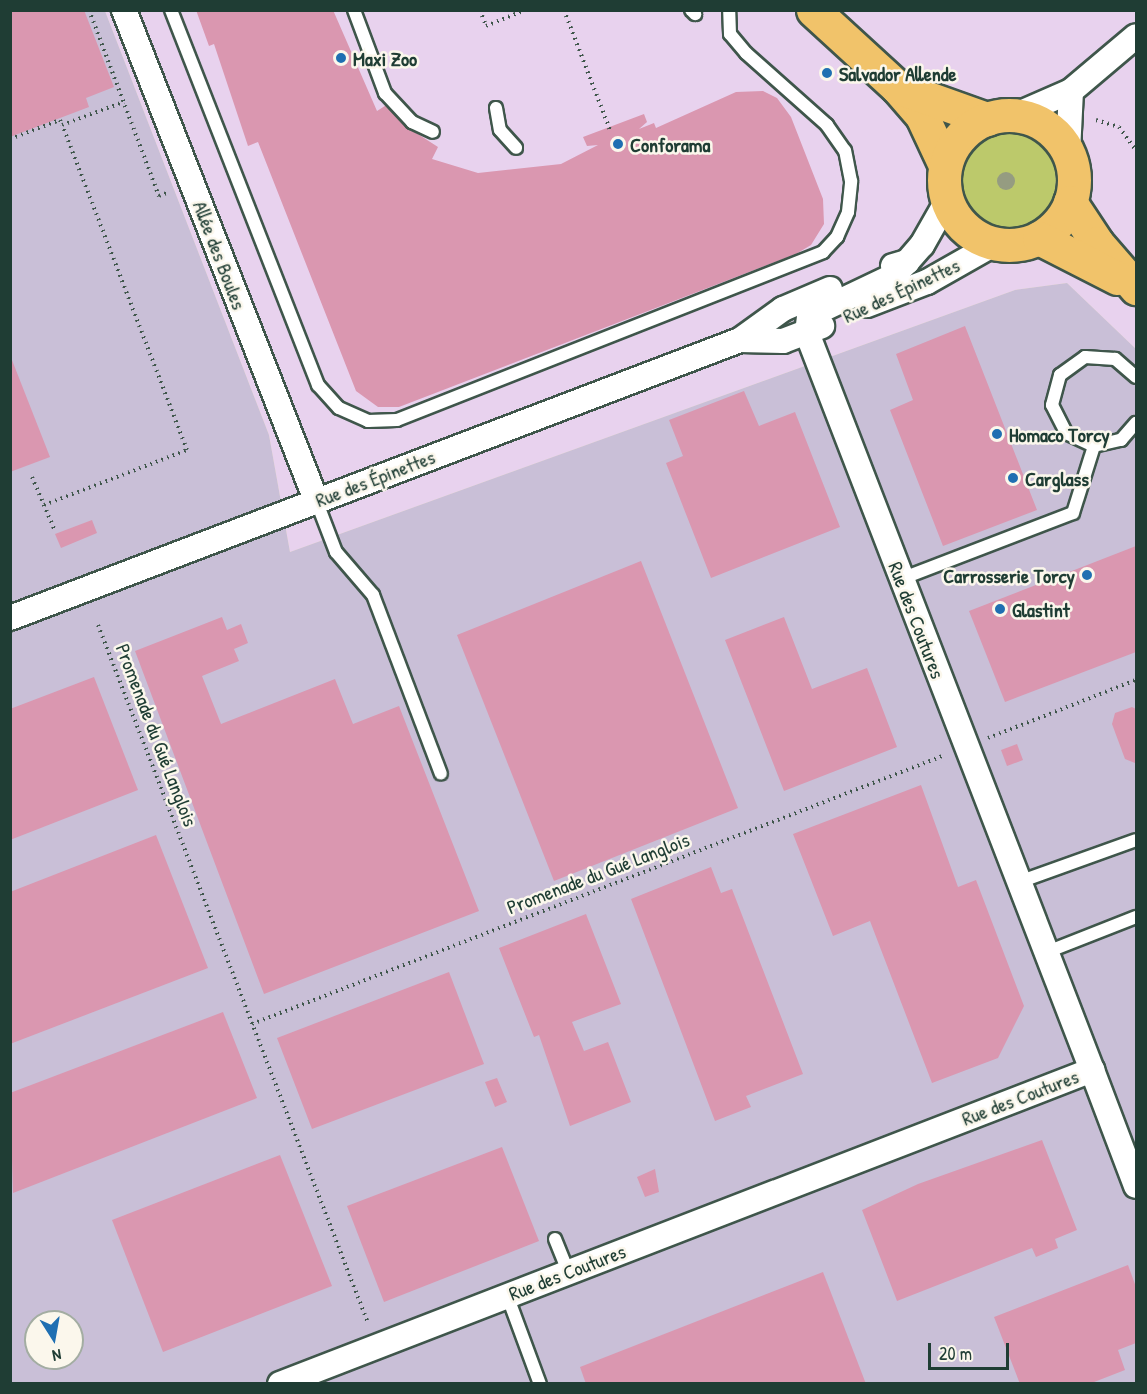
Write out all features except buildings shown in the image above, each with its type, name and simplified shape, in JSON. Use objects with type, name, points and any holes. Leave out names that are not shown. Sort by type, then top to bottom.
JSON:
[{"type":"main road","points":[[813,10],[897,87],[922,116],[945,165],[947,201],[965,228],[994,244],[1039,238],[1058,223],[1070,202],[1074,185],[1068,152],[1046,127],[897,87]]},
{"type":"main road","points":[[945,165],[960,136],[1002,117]]},
{"type":"main road","points":[[1070,202],[1096,243],[1136,288]]},
{"type":"main road","points":[[1039,238],[1136,288]]},
{"type":"street","name":"Allée des Boules","points":[[124,10],[316,500]]},
{"type":"street","points":[[1002,117],[1071,92],[1137,36]]},
{"type":"street","points":[[1068,152],[1071,92]]},
{"type":"street","name":"Rue des Épinettes","points":[[807,333],[809,316],[885,281],[907,262],[936,227],[947,201]]},
{"type":"street","name":"Rue des Épinettes","points":[[740,340],[783,340],[807,333],[927,282],[994,244]]},
{"type":"street","name":"Rue des Épinettes","points":[[10,618],[740,340],[783,309],[907,262]]},
{"type":"street","name":"Rue des Coutures","points":[[280,1383],[1092,1070],[807,333]]},
{"type":"street","points":[[1092,1070],[1137,1186]]},
{"type":"lane","points":[[171,10],[318,385],[339,408],[368,421],[397,420],[824,252],[848,212],[851,181],[845,151],[827,125],[746,53],[730,34],[729,10]]},
{"type":"lane","points":[[354,10],[385,93],[412,122],[433,132]]},
{"type":"lane","points":[[496,108],[500,130],[516,148]]},
{"type":"lane","points":[[1137,377],[1115,358],[1101,356],[1078,361],[1060,375],[1054,390],[1057,420],[1079,442],[1094,446],[1121,440],[1137,423]]},
{"type":"lane","points":[[901,579],[1073,513],[1094,446]]},
{"type":"lane","points":[[316,500],[336,552],[373,595],[441,774]]},
{"type":"lane","points":[[1019,882],[1137,840]]},
{"type":"lane","points":[[1047,952],[1137,917]]},
{"type":"lane","points":[[555,1239],[568,1272]]},
{"type":"lane","points":[[507,1295],[540,1383]]},
{"type":"path","points":[[88,10],[159,196],[165,193]]},
{"type":"path","points":[[480,10],[486,26],[525,10]]},
{"type":"path","points":[[564,10],[610,130]]},
{"type":"path","points":[[62,125],[123,102]]},
{"type":"path","points":[[10,139],[60,120],[187,450],[44,505]]},
{"type":"path","points":[[1096,120],[1119,127],[1137,150]]},
{"type":"path","points":[[32,477],[56,531]]},
{"type":"path","name":"Promenade du Gué Langlois","points":[[98,625],[377,1346]]},
{"type":"path","points":[[979,742],[1137,680]]},
{"type":"path","name":"Promenade du Gué Langlois","points":[[252,1024],[954,751]]},
{"type":"shaded area","points":[[10,11],[105,11],[269,435],[290,552],[1015,290],[1067,283],[1136,349],[1136,1383],[11,1383]]},
{"type":"shaded area","points":[[105,11],[1136,11],[1136,349],[1067,283],[1015,290],[290,552],[269,435]]},
{"type":"green space","points":[[1007,131],[1026,135],[1041,146],[1052,161],[1056,180],[1052,199],[1041,214],[1026,225],[1007,229],[988,225],[973,214],[962,199],[958,180],[962,161],[973,146],[988,135]]},
{"type":"place","name":"Maxi Zoo","points":[[341,58]]},
{"type":"place","name":"Salvador Allende","points":[[827,73]]},
{"type":"place","name":"Conforama","points":[[618,144]]},
{"type":"place","name":"Homaco Torcy","points":[[997,434]]},
{"type":"place","name":"Carglass","points":[[1013,478]]},
{"type":"place","name":"Carrosserie Torcy","points":[[1087,575]]},
{"type":"place","name":"Glastint","points":[[1000,609]]}]
